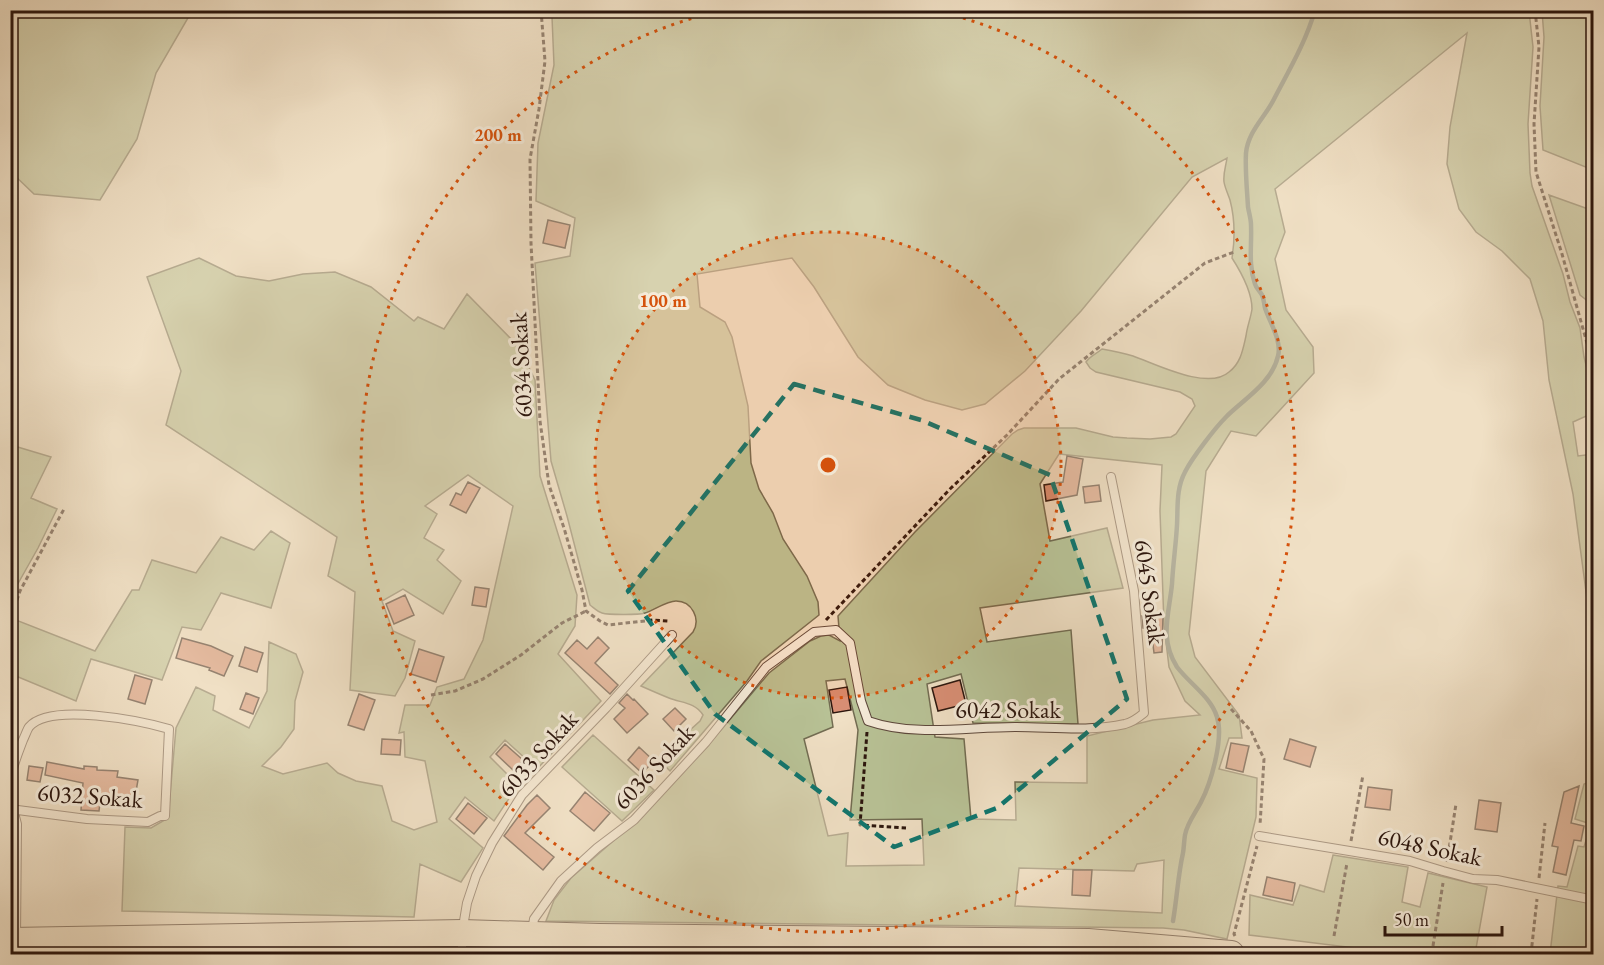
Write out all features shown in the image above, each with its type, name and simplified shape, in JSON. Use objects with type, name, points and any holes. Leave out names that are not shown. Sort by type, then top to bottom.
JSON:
[{"type":"main road","points":[[13,941],[462,944],[531,935],[1088,942],[1231,954]]},
{"type":"lane","name":"6045 Sokak","points":[[1111,477],[1134,591],[1144,712]]},
{"type":"lane","points":[[814,632],[836,630],[850,643],[861,700],[868,721]]},
{"type":"lane","name":"6036 Sokak","points":[[531,935],[534,919],[561,881],[597,848],[634,820],[706,742],[766,667],[814,632]]},
{"type":"lane","name":"6033 Sokak","points":[[462,944],[467,903],[476,876],[492,843],[522,795],[672,635]]},
{"type":"lane","name":"6042 Sokak","points":[[868,721],[884,727],[906,730],[1015,727],[1086,729],[1126,724],[1136,721],[1144,712]]},
{"type":"lane","name":"6032 Sokak","points":[[10,780],[14,763],[29,727],[40,719],[62,714],[114,718],[169,729],[165,816],[148,822],[87,819],[13,809]]},
{"type":"lane","points":[[10,798],[17,824],[13,941]]},
{"type":"lane","name":"6048 Sokak","points":[[1258,836],[1410,861],[1473,879],[1497,880],[1593,900]]},
{"type":"path","name":"6034 Sokak","points":[[541,10],[544,61],[539,109],[530,159],[531,243],[540,421],[549,485],[564,528],[586,611]]},
{"type":"path","points":[[1535,10],[1539,47],[1534,124],[1536,172],[1562,254],[1593,368]]},
{"type":"path","points":[[814,632],[1059,379],[1205,263],[1234,252]]},
{"type":"path","points":[[10,637],[16,601],[64,509]]},
{"type":"path","points":[[431,695],[455,691],[483,679],[521,655],[562,623],[586,611],[608,625],[653,620],[668,621],[673,627],[672,635]]},
{"type":"path","points":[[868,721],[860,825],[906,828]]},
{"type":"highlighted area","points":[[794,384],[921,420],[1050,475],[1127,699],[997,808],[894,847],[715,714],[628,591]]},
{"type":"green space","points":[[10,11],[192,11],[156,73],[137,139],[100,200],[34,194],[11,172]]},
{"type":"green space","points":[[550,11],[1529,11],[1533,47],[1528,124],[1532,186],[1580,328],[1584,357],[1593,392],[1593,413],[1573,422],[1578,456],[1593,454],[1593,644],[1573,494],[1549,380],[1543,321],[1530,279],[1502,251],[1476,232],[1459,209],[1447,164],[1450,127],[1467,33],[1275,189],[1285,232],[1275,259],[1286,310],[1313,347],[1314,373],[1256,436],[1231,431],[1206,471],[1189,634],[1195,657],[1239,715],[1242,738],[1229,738],[1219,769],[1257,778],[1256,817],[1227,939],[1163,928],[546,921],[554,900],[571,878],[644,814],[721,730],[769,673],[810,641],[821,636],[829,635],[840,641],[838,616],[915,532],[1012,434],[1024,428],[1076,428],[1113,437],[1150,439],[1171,437],[1176,434],[1195,406],[1192,399],[1180,392],[1096,372],[1086,362],[1089,358],[1102,349],[1133,356],[1182,374],[1208,379],[1220,377],[1229,372],[1239,360],[1252,309],[1248,289],[1232,258],[1234,222],[1224,179],[1227,158],[1192,177],[1081,311],[1025,371],[985,404],[962,410],[925,400],[888,385],[858,357],[814,287],[792,258],[697,274],[700,307],[725,322],[732,337],[748,406],[751,463],[759,489],[773,513],[783,539],[807,576],[818,602],[819,615],[761,661],[747,681],[670,771],[658,759],[700,721],[703,715],[692,705],[641,686],[693,632],[696,622],[694,612],[687,604],[676,601],[637,614],[605,614],[590,605],[551,461],[535,263],[570,256],[575,218],[536,201],[538,143],[554,65]],"holes":[[[1059,454],[1162,465],[1160,511],[1164,625],[1169,667],[1185,701],[1200,715],[1153,720],[1087,736],[1087,783],[1015,782],[1016,820],[971,819],[964,739],[935,737],[927,684],[961,674],[973,723],[1078,724],[1071,630],[987,642],[980,608],[1123,588],[1107,528],[1050,541],[1040,484]],[[845,679],[858,730],[850,820],[922,819],[924,865],[846,866],[848,833],[828,836],[804,739],[833,727],[826,681]],[[1164,860],[1162,913],[1015,906],[1019,868],[1134,871],[1137,864]]]},
{"type":"green space","points":[[1542,11],[1593,11],[1593,170],[1543,150],[1540,106],[1544,37]]},
{"type":"green space","points":[[1549,195],[1591,210],[1593,203],[1593,305],[1580,295]]},
{"type":"green space","points":[[199,258],[236,276],[269,281],[303,274],[335,272],[371,287],[414,321],[418,317],[444,329],[467,294],[519,347],[535,380],[540,476],[577,595],[575,626],[558,654],[601,701],[537,769],[505,740],[490,757],[518,785],[494,821],[465,797],[449,819],[483,848],[461,882],[420,864],[414,917],[122,911],[125,827],[151,828],[168,818],[176,728],[196,687],[215,696],[213,710],[249,728],[267,691],[269,642],[296,654],[303,672],[295,701],[294,729],[281,747],[262,766],[283,774],[327,763],[338,773],[356,781],[382,786],[392,821],[414,830],[437,822],[425,761],[405,757],[404,732],[399,733],[405,705],[430,705],[437,687],[464,679],[483,640],[513,506],[468,475],[425,506],[437,514],[424,538],[444,550],[437,560],[461,581],[443,614],[403,589],[382,601],[393,631],[415,641],[405,678],[395,696],[350,690],[355,592],[328,576],[337,537],[166,425],[181,371],[147,277]]},
{"type":"green space","points":[[11,445],[51,457],[31,498],[57,509],[11,596]]},
{"type":"green space","points":[[271,531],[290,543],[271,608],[221,593],[201,630],[182,627],[162,680],[91,659],[76,701],[11,674],[11,618],[95,651],[132,590],[139,590],[152,560],[196,573],[221,537],[254,550]]},
{"type":"green space","points":[[593,735],[654,790],[622,821],[562,767]]},
{"type":"green space","points":[[1593,781],[1593,954],[1550,954],[1558,886],[1567,887],[1578,846],[1584,847],[1591,824],[1575,819],[1584,784]]},
{"type":"green space","points":[[1333,855],[1408,867],[1402,902],[1420,907],[1428,873],[1487,887],[1475,954],[1404,954],[1249,935],[1250,895],[1293,905],[1300,885],[1324,892]]},
{"type":"building","points":[[548,220],[570,225],[565,248],[543,243]]},
{"type":"building","points":[[1067,456],[1083,459],[1077,495],[1046,501],[1044,485],[1063,482]]},
{"type":"building","points":[[468,482],[480,488],[466,513],[450,505],[456,493],[461,495]]},
{"type":"building","points":[[1099,485],[1101,501],[1085,503],[1083,487]]},
{"type":"building","points":[[475,587],[489,589],[486,607],[472,605]]},
{"type":"building","points":[[405,595],[414,615],[394,624],[386,604]]},
{"type":"building","points":[[1163,615],[1162,652],[1154,653],[1151,628],[1143,628],[1142,616]]},
{"type":"building","points":[[598,637],[609,648],[595,663],[618,685],[610,694],[565,653],[577,640],[587,649]]},
{"type":"building","points":[[182,638],[211,646],[233,656],[224,676],[209,670],[210,668],[176,658]]},
{"type":"building","points":[[245,647],[263,653],[257,672],[239,666]]},
{"type":"building","points":[[419,649],[444,657],[436,682],[411,674]]},
{"type":"building","points":[[135,675],[152,680],[145,704],[128,699]]},
{"type":"building","points":[[960,680],[966,704],[938,711],[932,688]]},
{"type":"building","points":[[847,687],[851,710],[833,713],[829,690]]},
{"type":"building","points":[[246,693],[259,698],[253,714],[240,709]]},
{"type":"building","points":[[359,694],[375,700],[364,730],[348,725]]},
{"type":"building","points":[[627,694],[648,714],[627,733],[614,719],[625,708],[619,703]]},
{"type":"building","points":[[675,708],[686,719],[674,731],[663,719]]},
{"type":"building","points":[[382,739],[401,740],[400,755],[381,754]]},
{"type":"building","points":[[1290,739],[1316,747],[1310,767],[1284,759]]},
{"type":"building","points":[[1231,743],[1249,746],[1243,772],[1226,768]]},
{"type":"building","points":[[505,744],[523,760],[514,771],[496,754]]},
{"type":"building","points":[[639,747],[654,761],[642,773],[628,760]]},
{"type":"building","points":[[47,762],[84,769],[84,766],[97,767],[97,770],[118,771],[117,777],[138,780],[134,803],[115,800],[115,804],[100,803],[99,811],[81,810],[83,783],[45,775]]},
{"type":"building","points":[[29,766],[43,768],[40,782],[27,780]]},
{"type":"building","points":[[1579,786],[1571,823],[1584,826],[1581,841],[1574,840],[1566,875],[1553,872],[1558,847],[1552,846],[1564,792]]},
{"type":"building","points":[[1368,787],[1392,790],[1390,810],[1365,807]]},
{"type":"building","points":[[585,792],[610,813],[594,831],[570,811]]},
{"type":"building","points":[[537,795],[550,808],[525,833],[554,857],[543,870],[504,836]]},
{"type":"building","points":[[1479,800],[1501,803],[1497,832],[1475,829]]},
{"type":"building","points":[[468,803],[487,818],[474,834],[456,819]]},
{"type":"building","points":[[1073,870],[1092,870],[1090,896],[1072,895]]},
{"type":"building","points":[[1267,877],[1295,883],[1292,901],[1263,895]]},
{"type":"waterway","points":[[1173,921],[1186,831],[1209,784],[1219,736],[1219,726],[1214,710],[1177,667],[1168,646],[1167,626],[1179,491],[1182,478],[1198,451],[1226,417],[1264,382],[1275,366],[1278,356],[1277,338],[1263,297],[1253,277],[1246,153],[1253,132],[1273,101],[1296,57],[1315,10]]}]
